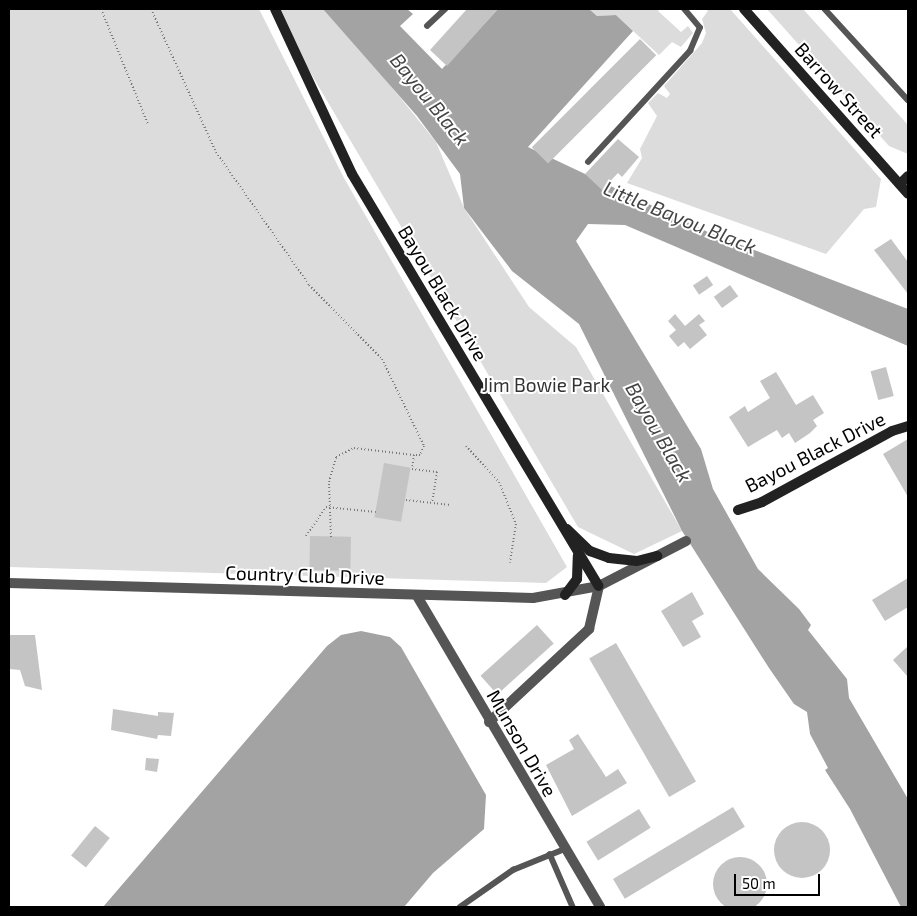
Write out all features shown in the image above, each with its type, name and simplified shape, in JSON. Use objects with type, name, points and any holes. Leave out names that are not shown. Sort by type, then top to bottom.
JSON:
[{"type":"street","name":"Bayou Black Drive","points":[[275,9],[352,174],[555,518],[599,586]]},
{"type":"street","name":"Barrow Street","points":[[744,9],[908,194]]},
{"type":"street","points":[[900,184],[908,176]]},
{"type":"street","name":"Bayou Black Drive","points":[[738,510],[762,502],[908,426]]},
{"type":"street","points":[[555,518],[590,552],[629,561],[657,556]]},
{"type":"street","name":"Country Club Drive","points":[[9,583],[417,596],[565,595],[599,586],[686,541]]},
{"type":"street","points":[[565,595],[577,579],[578,555]]},
{"type":"street","points":[[489,722],[590,629],[599,586]]},
{"type":"street","name":"Munson Drive","points":[[417,596],[489,722],[600,907]]},
{"type":"lane","points":[[427,26],[445,9]]},
{"type":"lane","points":[[588,162],[690,51],[700,28],[684,9]]},
{"type":"lane","points":[[825,9],[908,100]]},
{"type":"lane","points":[[460,907],[513,870],[564,849]]},
{"type":"lane","points":[[550,854],[573,907]]},
{"type":"path","points":[[101,9],[148,124]]},
{"type":"path","points":[[151,9],[216,152],[309,285],[382,359],[424,446],[420,455],[368,448],[343,451],[331,468],[331,536]]},
{"type":"path","points":[[466,446],[499,482],[516,524],[510,563]]},
{"type":"path","points":[[414,455],[412,469],[437,472],[432,503]]},
{"type":"path","points":[[406,500],[451,505]]},
{"type":"path","points":[[306,536],[320,512],[332,506],[376,512]]},
{"type":"green space","points":[[9,9],[259,9],[344,178],[567,567],[546,583],[9,567]]},
{"type":"green space","name":"Jim Bowie Park","points":[[280,9],[329,9],[436,142],[464,208],[529,307],[576,347],[682,531],[634,554],[578,527],[293,43]]},
{"type":"green space","points":[[589,9],[660,9],[658,11],[681,32],[688,26],[693,33],[681,47],[672,42],[659,55],[616,15],[597,16]]},
{"type":"green space","points":[[705,9],[730,9],[881,179],[876,207],[864,209],[826,254],[627,183],[642,158],[640,149],[657,116],[648,103],[658,93],[667,98],[670,94],[664,86],[702,43],[706,33],[702,19],[708,11]]},
{"type":"green space","points":[[767,9],[803,9],[908,125],[908,154],[889,146]]},
{"type":"water","name":"Bayou Black","points":[[323,9],[407,9],[413,14],[400,26],[442,69],[498,9],[589,9],[597,16],[616,15],[633,31],[528,147],[710,233],[908,309],[908,346],[625,225],[588,224],[576,241],[701,449],[713,489],[758,569],[799,609],[811,625],[808,630],[847,679],[849,698],[908,799],[908,907],[901,907],[850,809],[825,770],[828,768],[810,734],[807,712],[794,704],[769,668],[682,531],[579,324],[512,271],[464,208],[460,174],[417,116]]},
{"type":"water","points":[[361,631],[390,637],[401,647],[486,795],[484,829],[433,873],[404,907],[103,907],[327,646],[341,635]]},
{"type":"building","points":[[467,9],[498,9],[447,66],[430,50]]},
{"type":"building","points":[[640,39],[656,55],[548,163],[532,147]]},
{"type":"building","points":[[618,139],[639,157],[622,177],[618,173],[602,190],[585,174]]},
{"type":"building","points":[[891,239],[908,262],[908,294],[874,250]]},
{"type":"building","points":[[707,276],[713,285],[699,295],[693,286]]},
{"type":"building","points":[[730,285],[738,296],[722,308],[714,297]]},
{"type":"building","points":[[675,314],[685,326],[699,314],[705,321],[699,325],[707,335],[690,349],[684,342],[678,347],[669,336],[676,330],[668,321]]},
{"type":"building","points":[[886,367],[894,396],[878,400],[871,371]]},
{"type":"building","points":[[776,372],[796,405],[813,395],[824,413],[813,420],[817,426],[795,443],[789,433],[782,438],[777,430],[748,447],[729,417],[745,406],[748,412],[770,398],[760,381]]},
{"type":"building","points":[[908,439],[908,497],[883,454]]},
{"type":"building","points":[[384,463],[411,468],[401,522],[374,517]]},
{"type":"building","points":[[310,536],[351,537],[350,571],[309,570]]},
{"type":"building","points":[[908,578],[908,607],[885,621],[872,600]]},
{"type":"building","points":[[692,592],[704,614],[692,621],[701,637],[683,647],[661,611]]},
{"type":"building","points":[[537,625],[554,644],[497,694],[481,676]]},
{"type":"building","points":[[9,635],[35,635],[42,690],[25,686],[20,670],[9,669]]},
{"type":"building","points":[[616,643],[696,782],[669,797],[589,658]]},
{"type":"building","points":[[908,646],[908,677],[893,660]]},
{"type":"building","points":[[113,709],[158,716],[158,712],[174,713],[171,736],[158,735],[157,739],[111,730]]},
{"type":"building","points":[[578,734],[606,777],[618,769],[627,783],[572,816],[546,765],[574,749],[569,740]]},
{"type":"building","points":[[146,758],[159,759],[157,772],[145,770]]},
{"type":"building","points":[[733,807],[745,827],[625,899],[613,879]]},
{"type":"building","points":[[639,809],[651,828],[598,861],[586,842]]},
{"type":"building","points":[[802,822],[813,824],[822,830],[828,839],[830,850],[828,861],[822,870],[813,876],[802,878],[791,876],[782,870],[776,861],[774,850],[776,839],[782,830],[791,824]]},
{"type":"building","points":[[95,826],[110,838],[86,867],[71,856]]},
{"type":"building","points":[[740,857],[750,859],[759,865],[765,874],[767,884],[765,894],[759,903],[750,909],[740,911],[730,909],[721,903],[715,894],[713,884],[715,874],[721,865],[730,859]]},
{"type":"water label","name":"Little Bayou Black","points":[[680,217]]}]
